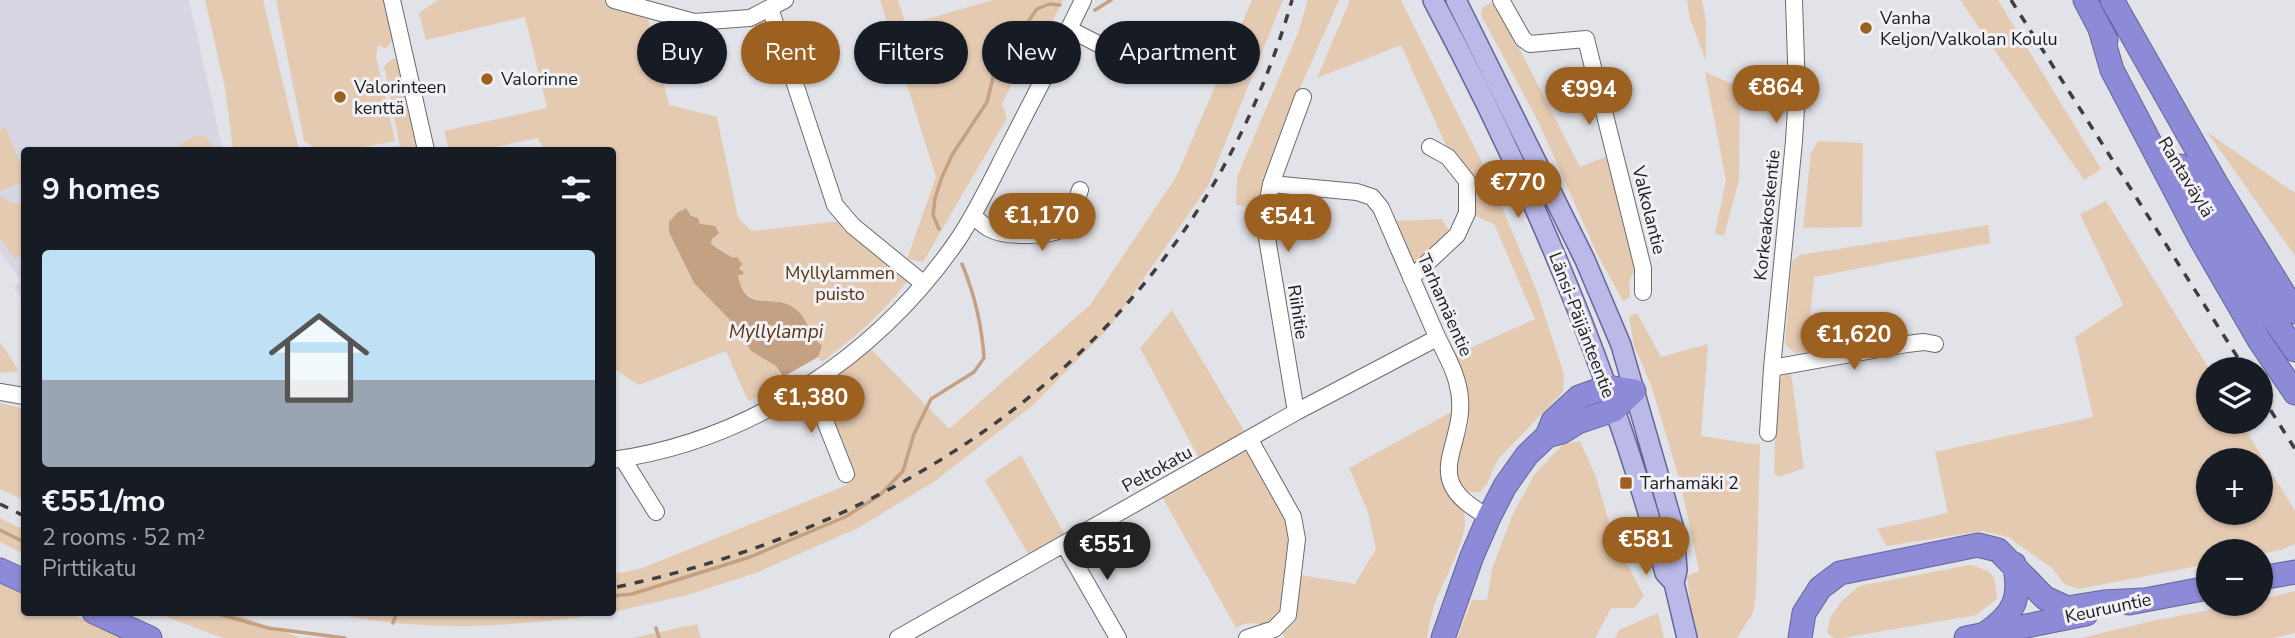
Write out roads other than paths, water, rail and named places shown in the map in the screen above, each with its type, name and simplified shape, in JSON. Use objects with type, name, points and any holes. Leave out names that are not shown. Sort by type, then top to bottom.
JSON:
[{"type":"highway","name":"Rantaväylä","points":[[2085,0],[2099,29],[2196,195],[2295,350]]},
{"type":"highway","name":"Rantaväylä","points":[[2112,0],[2210,174],[2295,312]]},
{"type":"highway","points":[[2099,29],[2112,70],[2200,238],[2259,340],[2295,393]]},
{"type":"highway","points":[[2274,281],[2295,303]]},
{"type":"highway","points":[[1443,638],[1489,517],[1527,455],[1547,436],[1553,421],[1579,397],[1607,387],[1634,391]]},
{"type":"highway","points":[[1547,436],[1614,410],[1634,391]]},
{"type":"highway","points":[[1800,638],[1804,613],[1820,588],[1840,573],[1978,545],[1998,550],[2045,598],[2067,608],[2104,602],[2144,600]]},
{"type":"highway","points":[[1976,636],[1998,625],[2015,602],[2019,586],[2014,564]]},
{"type":"highway","points":[[0,570],[21,580]]},
{"type":"highway","points":[[2273,577],[2295,572]]},
{"type":"highway","name":"Keuruuntie","points":[[1976,636],[2196,590]]},
{"type":"highway","points":[[2053,638],[2063,627],[2089,613]]},
{"type":"highway","points":[[103,616],[150,638]]},
{"type":"main road","name":"Länsi-Päijänteentie","points":[[1433,0],[1504,142],[1564,273],[1607,387],[1665,573],[1674,583]]},
{"type":"main road","name":"Länsi-Päijänteentie","points":[[1456,0],[1585,260],[1621,345],[1674,528],[1677,570],[1674,583],[1687,638]]},
{"type":"street","points":[[392,0],[425,147]]},
{"type":"street","points":[[614,0],[694,22],[750,18],[785,0]]},
{"type":"street","points":[[1073,21],[1083,0]]},
{"type":"street","name":"Valkolantie","points":[[1501,0],[1523,39],[1530,44],[1586,39],[1643,268],[1643,292]]},
{"type":"street","name":"Korkeakoskentie","points":[[1768,433],[1797,92],[1794,0]]},
{"type":"street","points":[[770,8],[835,205],[853,226],[924,284]]},
{"type":"street","points":[[656,512],[618,460],[691,444],[759,416],[839,364],[877,332],[924,284],[958,239],[973,216],[1041,84]]},
{"type":"street","name":"Riihitie","points":[[1296,412],[1266,238],[1271,184],[1303,97]]},
{"type":"street","points":[[1411,278],[1457,235],[1467,213],[1467,181],[1448,157],[1430,147]]},
{"type":"street","name":"Tarhamäentie","points":[[1271,184],[1357,192],[1372,197],[1381,208],[1458,382],[1461,421],[1448,466],[1449,482],[1455,493],[1474,510],[1489,517]]},
{"type":"street","points":[[973,216],[991,230],[1009,234],[1058,232],[1070,219],[1080,190]]},
{"type":"street","name":"Peltokatu","points":[[898,638],[1296,412],[1437,338]]},
{"type":"street","points":[[1772,368],[1907,344],[1935,344]]},
{"type":"street","points":[[810,383],[846,474]]},
{"type":"street","points":[[0,391],[21,395]]},
{"type":"street","points":[[1247,638],[1274,629],[1287,615],[1297,539],[1293,517],[1250,440]]},
{"type":"street","points":[[1064,544],[1118,638]]},
{"type":"water","name":"Myllylampi","points":[[686,208],[691,216],[698,218],[700,224],[715,226],[719,233],[712,239],[711,244],[733,258],[737,257],[742,264],[739,269],[744,272],[738,275],[747,295],[762,301],[788,304],[801,314],[822,346],[818,357],[783,377],[776,366],[751,351],[733,323],[694,283],[669,232],[669,222]]},
{"type":"waterway","points":[[1095,10],[1111,0]]},
{"type":"waterway","points":[[939,229],[933,215],[942,177],[952,155],[987,102],[1000,49],[1025,26],[1037,9],[1049,4],[1060,5]]},
{"type":"waterway","points":[[616,596],[632,594],[750,557],[845,517],[880,495],[903,471],[914,434],[931,399],[974,372],[984,358],[977,310],[962,264]]},
{"type":"waterway","points":[[0,530],[21,540]]},
{"type":"waterway","points":[[226,616],[268,628],[345,638]]},
{"type":"waterway","points":[[393,623],[396,616]]},
{"type":"waterway","points":[[656,628],[659,638]]},
{"type":"railway","points":[[616,586],[761,546],[905,481],[1033,394],[1143,285],[1231,154],[1292,0]]},
{"type":"railway","points":[[2011,0],[2237,357]]},
{"type":"railway","points":[[2273,414],[2295,449]]},
{"type":"railway","points":[[0,504],[21,514]]},
{"type":"place","name":"Vanha Keljon/Valkolan Koulu","points":[[1866,28]]},
{"type":"place","name":"Valorinne","points":[[487,79]]},
{"type":"place","name":"Valorinteen kenttä","points":[[340,97]]},
{"type":"place","name":"Tarhamäki 2","points":[[1626,483]]},
{"type":"park label","name":"Myllylammen puisto","points":[[840,283]]}]
